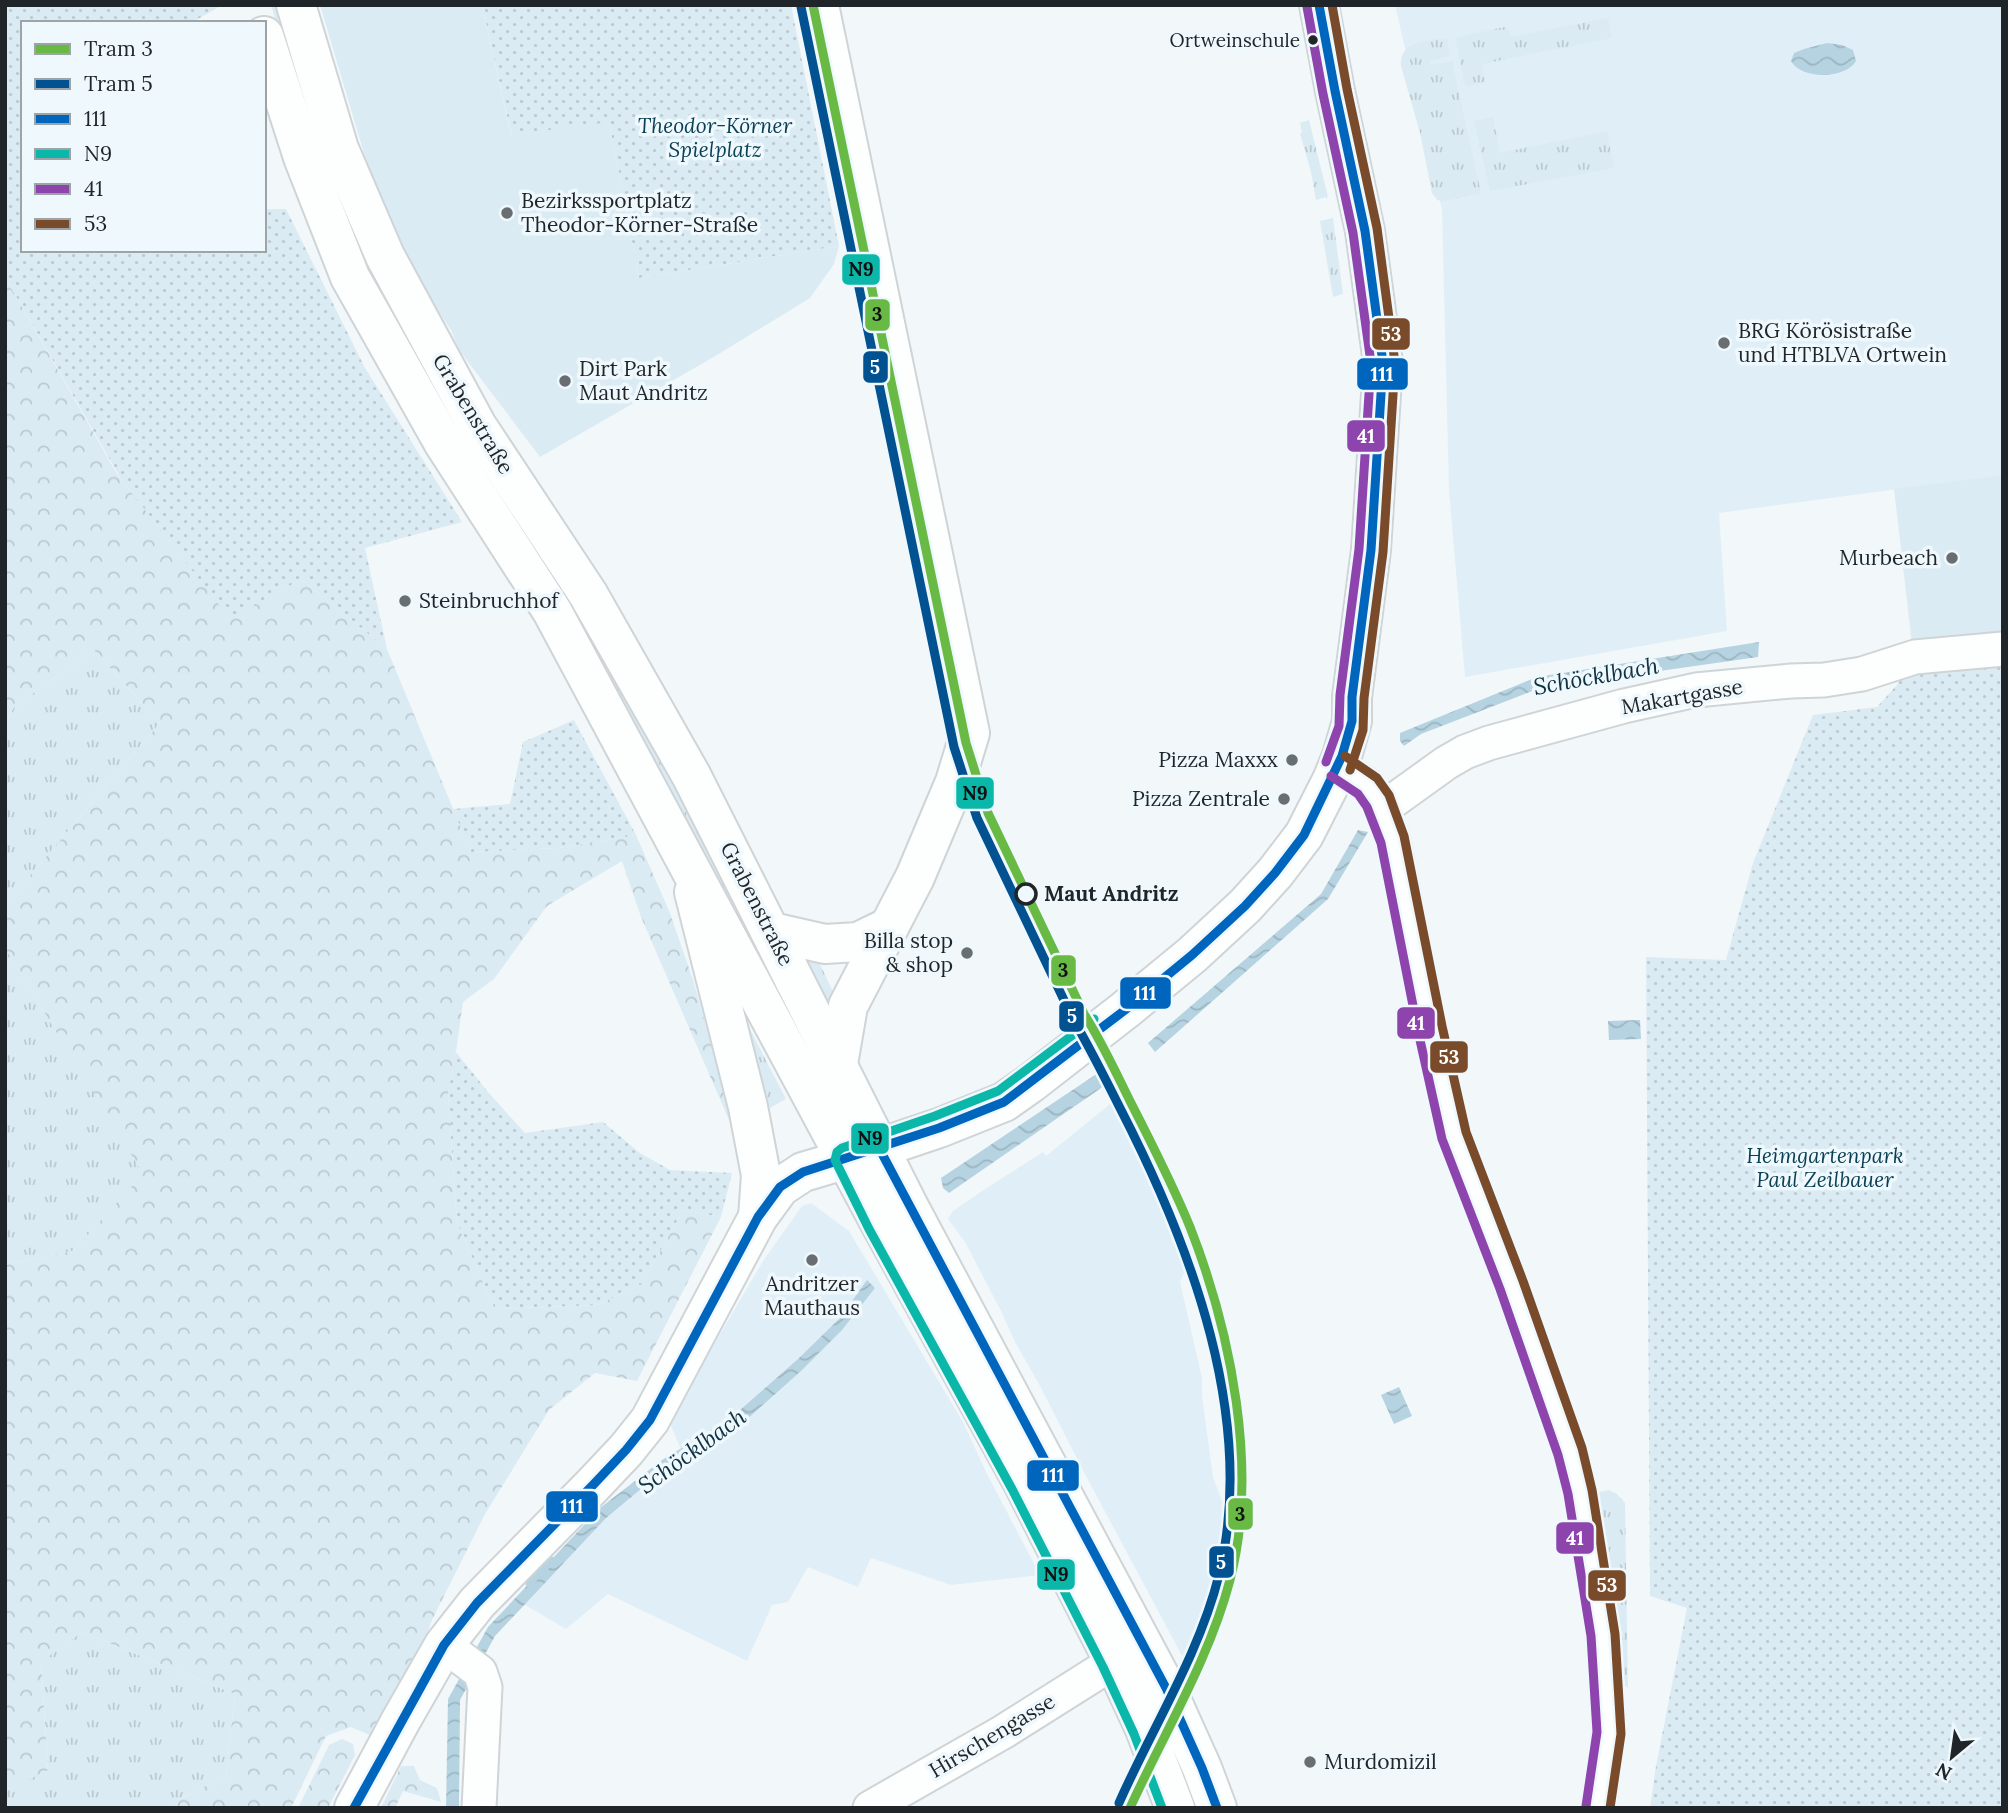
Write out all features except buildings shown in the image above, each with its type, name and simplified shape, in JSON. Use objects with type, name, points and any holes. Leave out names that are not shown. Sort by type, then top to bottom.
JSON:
[{"type":"main road","name":"Grabenstraße","points":[[296,5],[339,149],[384,256],[477,426],[588,594],[691,775],[772,932],[838,1064],[880,1223],[1023,1483],[1114,1662],[1145,1729],[1175,1808]]},
{"type":"main road","points":[[819,5],[970,733],[953,788],[915,877],[848,1006],[838,1064]]},
{"type":"main road","points":[[354,1808],[400,1721],[462,1659],[477,1603],[593,1485],[650,1420],[758,1217],[780,1187],[803,1172],[939,1128],[1004,1101],[1031,1083],[1182,963],[1225,925],[1275,873],[1304,835],[1366,790],[1351,728],[1352,697],[1371,550],[1383,363],[1365,231],[1319,5]]},
{"type":"main road","name":"Grabenstraße","points":[[266,42],[303,157],[350,277],[443,442],[552,611],[685,859],[863,1154],[1166,1688],[1217,1808]]},
{"type":"main road","points":[[685,859],[748,1107],[761,1175],[758,1217]]},
{"type":"main road","points":[[772,932],[825,944],[881,943]]},
{"type":"street","name":"Makartgasse","points":[[1366,790],[1446,763],[1489,743],[1624,706],[1696,690],[1824,680],[1862,674],[1915,657],[2003,649]]},
{"type":"street","points":[[1366,790],[1393,840],[1454,1136],[1561,1424],[1580,1492],[1603,1635],[1609,1732],[1598,1808]]},
{"type":"street","points":[[462,1659],[486,1695],[479,1808]]},
{"type":"street","name":"Hirschengasse","points":[[870,1808],[1003,1732],[1114,1662]]},
{"type":"shaded area","name":"BRG Körösistraße und HTBLVA Ortwein","points":[[1395,5],[2003,5],[2003,475],[1719,513],[1727,631],[1465,677],[1449,490],[1442,210]]},
{"type":"shaded area","points":[[1115,1100],[1167,1204],[1188,1263],[1180,1282],[1202,1378],[1213,1477],[1229,1520],[1214,1595],[1188,1667],[1015,1342],[965,1242],[948,1219],[953,1211],[982,1191],[1043,1152],[1046,1156]]},
{"type":"shaded area","points":[[811,1203],[849,1231],[963,1422],[1040,1575],[951,1585],[871,1558],[858,1587],[808,1567],[788,1602],[772,1605],[747,1661],[608,1594],[566,1629],[520,1602],[606,1514],[682,1452],[669,1421],[763,1261],[802,1206]]},
{"type":"green space","points":[[5,5],[219,5],[194,21],[21,21],[21,252],[266,252],[266,209],[286,209],[365,368],[462,522],[365,548],[387,649],[301,579],[231,620],[121,479],[5,277]]},
{"type":"green space","points":[[271,5],[278,5],[509,502],[643,719],[778,982],[775,988],[625,703],[476,467],[363,267],[285,55]]},
{"type":"green space","name":"Bezirkssportplatz Theodor-Körner-Straße","points":[[320,5],[482,5],[511,135],[609,122],[639,278],[839,246],[834,264],[810,298],[540,457],[459,350],[451,330],[424,290],[372,180]]},
{"type":"green space","name":"Theodor-Körner Spielplatz","points":[[482,5],[791,5],[839,246],[639,278],[609,122],[513,142]]},
{"type":"green space","points":[[1608,18],[1612,38],[1482,64],[1485,82],[1467,86],[1465,84],[1455,38],[1504,27],[1510,31],[1511,37]]},
{"type":"green space","points":[[1447,38],[1450,56],[1429,61],[1431,65],[1452,61],[1481,193],[1444,201],[1437,200],[1432,193],[1420,133],[1401,66],[1402,57],[1409,47],[1423,41]]},
{"type":"green space","points":[[1493,117],[1500,153],[1607,131],[1614,168],[1490,191],[1474,121]]},
{"type":"green space","points":[[1309,120],[1328,197],[1326,199],[1316,200],[1300,134],[1300,123]]},
{"type":"green space","points":[[1333,218],[1343,294],[1333,297],[1320,221]]},
{"type":"green space","points":[[5,277],[117,474],[231,619],[301,579],[387,649],[471,852],[559,848],[636,835],[670,913],[694,983],[733,1122],[729,1120],[641,917],[622,861],[547,906],[494,979],[463,1002],[448,1093],[457,1223],[495,1309],[597,1305],[642,1284],[683,1210],[721,1217],[637,1381],[595,1373],[549,1410],[485,1514],[432,1620],[388,1743],[351,1727],[326,1736],[291,1808],[162,1808],[226,1776],[235,1694],[82,1632],[41,1662],[48,1770],[5,1792],[5,1265],[73,1251],[143,1174],[5,948],[5,905],[160,723],[94,650],[14,707],[5,725]]},
{"type":"green space","name":"Murbeach","points":[[2003,475],[2003,638],[1912,644],[1894,489]]},
{"type":"green space","points":[[94,650],[160,723],[5,905],[5,725],[14,707]]},
{"type":"green space","name":"Heimgartenpark Paul Zeilbauer","points":[[2003,661],[2003,1808],[1650,1808],[1687,1608],[1650,1596],[1646,957],[1726,960],[1753,863],[1813,715],[1877,707],[1897,685],[1902,672]]},
{"type":"green space","points":[[574,720],[636,835],[559,848],[471,852],[453,809],[510,804],[523,742]]},
{"type":"green space","points":[[5,948],[144,1174],[73,1251],[5,1265]]},
{"type":"green space","points":[[799,954],[816,956],[835,996],[827,1012]]},
{"type":"green space","points":[[736,1002],[786,1099],[759,1114]]},
{"type":"green space","points":[[456,1052],[525,1133],[603,1122],[640,1153],[670,1170],[732,1173],[721,1217],[683,1210],[642,1284],[597,1305],[495,1309],[457,1223],[448,1093]]},
{"type":"green space","points":[[1609,1490],[1625,1503],[1628,1688],[1616,1678],[1595,1493]]},
{"type":"green space","points":[[82,1632],[235,1694],[226,1776],[162,1808],[5,1808],[5,1792],[48,1769],[41,1661]]},
{"type":"green space","points":[[342,1739],[353,1744],[355,1755],[328,1808],[298,1808],[329,1745]]},
{"type":"green space","points":[[401,1766],[414,1766],[420,1780],[437,1788],[441,1802],[403,1791],[395,1808],[381,1808]]},
{"type":"water","points":[[1827,43],[1853,50],[1856,61],[1843,71],[1824,75],[1804,72],[1791,61],[1794,53]]},
{"type":"water","name":"Schöcklbach","points":[[1759,642],[1758,657],[1540,688],[1421,734],[1404,746],[1400,741],[1400,733],[1537,677]]},
{"type":"water","points":[[1358,830],[1368,832],[1328,899],[1155,1052],[1148,1043],[1321,894]]},
{"type":"water","points":[[1640,1020],[1641,1039],[1609,1040],[1608,1021]]},
{"type":"water","points":[[1098,1073],[1103,1078],[1104,1086],[949,1193],[943,1188],[941,1178]]},
{"type":"water","name":"Schöcklbach","points":[[867,1280],[875,1288],[842,1330],[801,1371],[737,1428],[666,1468],[606,1518],[495,1636],[460,1700],[459,1808],[446,1808],[448,1699],[488,1627],[600,1508],[662,1460],[731,1418],[840,1318]]},
{"type":"water","points":[[1399,1387],[1412,1416],[1394,1424],[1381,1395]]},
{"type":"waterway","name":"Schöcklbach","points":[[530,1584],[536,1573],[551,1561]]},
{"type":"tram line","name":"3","points":[[813,5],[966,743],[988,813],[1190,1227],[1218,1311],[1228,1356],[1241,1448],[1242,1493],[1238,1538],[1230,1580],[1198,1668],[1130,1808]]},
{"type":"tram line","name":"5","points":[[801,7],[954,747],[977,818],[1171,1217],[1193,1275],[1223,1395],[1230,1456],[1229,1516],[1219,1575],[1200,1634],[1119,1803]]},
{"type":"transit line","name":"111","points":[[354,1808],[444,1645],[477,1603],[593,1485],[650,1420],[758,1217],[780,1187],[803,1172],[939,1128],[1004,1102],[1192,955],[1245,906],[1304,835],[1342,756],[1352,721],[1352,697],[1371,550],[1383,363],[1365,231],[1319,5]]},
{"type":"transit line","name":"53","points":[[1332,5],[1377,228],[1395,363],[1383,552],[1364,698],[1363,730],[1350,770]]},
{"type":"transit line","name":"N9","points":[[807,7],[958,737],[983,818],[1020,898],[1090,1035]]},
{"type":"transit line","name":"41","points":[[1307,7],[1353,233],[1371,363],[1359,549],[1340,695],[1339,726],[1326,762]]},
{"type":"transit line","name":"53","points":[[1345,756],[1377,778],[1389,795],[1404,836],[1466,1132],[1523,1281],[1582,1448],[1592,1490],[1615,1634],[1621,1734],[1610,1808]]},
{"type":"transit line","name":"41","points":[[1331,776],[1358,794],[1367,807],[1381,843],[1442,1139],[1500,1289],[1558,1455],[1568,1494],[1591,1636],[1597,1732],[1586,1806]]},
{"type":"transit line","name":"N9","points":[[1094,1019],[998,1091],[842,1148],[837,1152],[835,1160],[869,1229],[1012,1489],[1103,1667],[1134,1734],[1162,1808]]},
{"type":"transit line","name":"111","points":[[879,1148],[1166,1688],[1217,1808]]},
{"type":"place","name":"Ortweinschule","points":[[1313,40]]},
{"type":"place","name":"Bezirkssportplatz Theodor-Körner-Straße","points":[[507,213]]},
{"type":"place","name":"BRG Körösistraße und HTBLVA Ortwein","points":[[1724,343]]},
{"type":"place","name":"Dirt Park Maut Andritz","points":[[565,381]]},
{"type":"place","name":"Murbeach","points":[[1952,558]]},
{"type":"place","name":"Steinbruchhof","points":[[405,601]]},
{"type":"place","name":"Pizza Maxxx","points":[[1292,760]]},
{"type":"place","name":"Pizza Zentrale","points":[[1284,799]]},
{"type":"place","name":"Maut Andritz","points":[[1026,894]]},
{"type":"place","name":"Billa stop & shop","points":[[967,953]]},
{"type":"place","name":"Andritzer Mauthaus","points":[[812,1260]]},
{"type":"place","name":"Murdomizil","points":[[1310,1762]]}]
